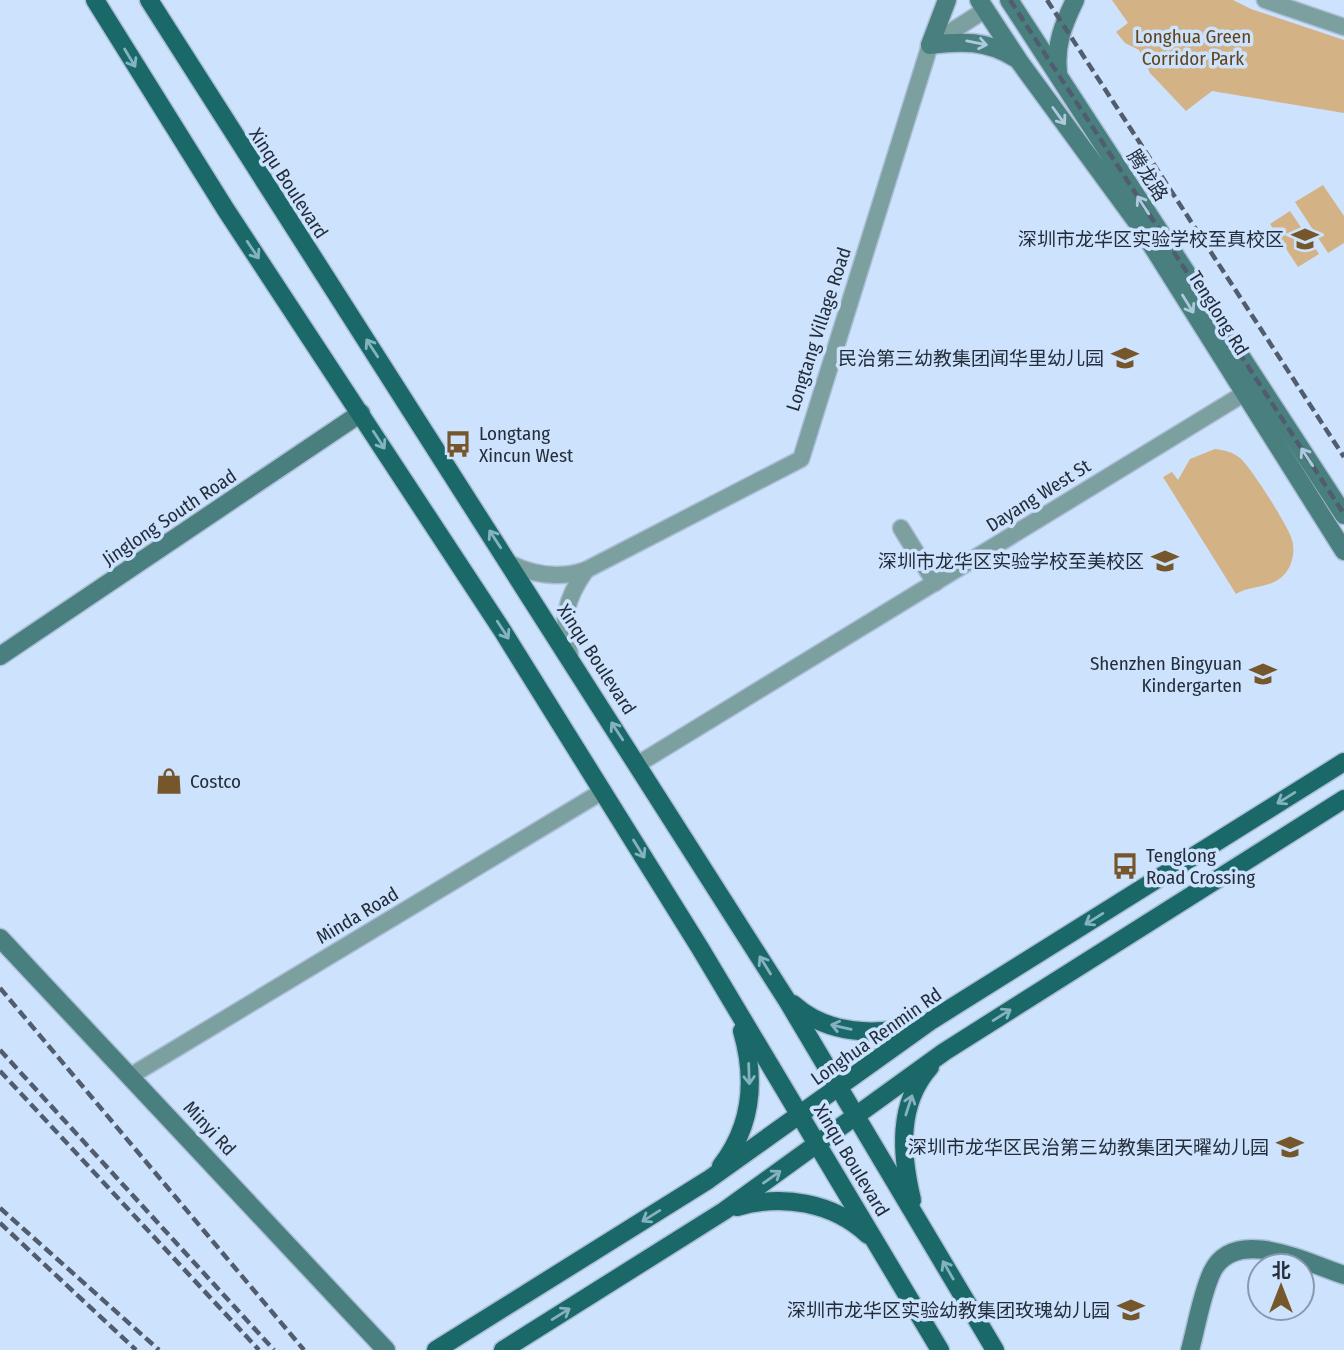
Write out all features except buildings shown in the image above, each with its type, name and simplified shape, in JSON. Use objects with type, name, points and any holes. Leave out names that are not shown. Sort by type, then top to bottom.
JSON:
[{"type":"main road","name":"Xinqu Boulevard","points":[[95,0],[226,210],[361,413],[603,791],[940,1350]]},
{"type":"main road","name":"Xinqu Boulevard","points":[[149,0],[215,108],[511,564],[783,994],[995,1350]]},
{"type":"main road","points":[[947,0],[930,46],[968,40],[992,47],[1019,61]]},
{"type":"main road","points":[[1059,76],[1056,54],[1061,29],[1075,0]]},
{"type":"main road","name":"腾龙路","points":[[999,2],[1059,76],[1344,514]]},
{"type":"main road","name":"Tenglong Rd","points":[[999,2],[1019,61],[1139,225],[1344,551]]},
{"type":"main road","name":"Jinglong South Road","points":[[0,656],[361,413]]},
{"type":"main road","name":"Longhua Renmin Rd","points":[[436,1350],[708,1180],[932,1020],[1344,762]]},
{"type":"main road","points":[[503,1350],[724,1211],[944,1052],[1344,799]]},
{"type":"main road","name":"Minyi Rd","points":[[0,938],[132,1075],[386,1350]]},
{"type":"main road","points":[[783,994],[809,1016],[846,1030],[890,1031],[932,1020]]},
{"type":"main road","points":[[708,1180],[736,1146],[749,1104],[749,1060],[734,1007]]},
{"type":"main road","points":[[918,1219],[905,1162],[905,1118],[910,1100],[924,1073],[944,1052]]},
{"type":"main road","points":[[724,1211],[767,1200],[796,1201],[843,1217],[878,1245]]},
{"type":"main road","points":[[1190,1350],[1213,1269],[1229,1252],[1256,1248],[1344,1275]]},
{"type":"street","points":[[1265,0],[1344,27]]},
{"type":"street","points":[[930,46],[999,2]]},
{"type":"street","name":"Longtang Village Road","points":[[511,564],[526,571],[552,576],[586,570],[801,459],[930,46]]},
{"type":"street","name":"Dayang West St","points":[[638,764],[1245,393]]},
{"type":"street","points":[[901,528],[935,583]]},
{"type":"street","points":[[572,660],[564,618],[569,598],[586,570]]},
{"type":"street","name":"Minda Road","points":[[132,1075],[603,791]]},
{"type":"green space","name":"Longhua Green Corridor Park","points":[[1112,0],[1233,0],[1251,9],[1344,40],[1344,113],[1212,91],[1186,111],[1150,73],[1139,50],[1125,43],[1116,32],[1128,23]]},
{"type":"green space","points":[[1323,185],[1344,216],[1344,243],[1328,253],[1295,202]]},
{"type":"green space","points":[[1290,211],[1319,254],[1298,267],[1270,224]]},
{"type":"green space","points":[[1215,449],[1234,454],[1245,463],[1277,510],[1293,544],[1291,564],[1282,577],[1236,594],[1163,477],[1172,472],[1178,480],[1190,459]]},
{"type":"railway","points":[[1010,0],[1344,514]]},
{"type":"railway","points":[[1047,0],[1344,457]]},
{"type":"railway","points":[[0,988],[304,1350]]},
{"type":"railway","points":[[0,1050],[274,1350]]},
{"type":"railway","points":[[0,1071],[259,1350]]},
{"type":"railway","points":[[0,1208],[159,1350]]},
{"type":"railway","points":[[0,1223],[136,1350]]},
{"type":"place","name":"深圳市龙华区实验学校至真校区","points":[[1305,239]]},
{"type":"place","name":"民治第三幼教集团闻华里幼儿园","points":[[1125,358]]},
{"type":"place","name":"Longtang Xincun West","points":[[458,444]]},
{"type":"place","name":"深圳市龙华区实验学校至美校区","points":[[1165,561]]},
{"type":"place","name":"Shenzhen Bingyuan Kindergarten","points":[[1263,674]]},
{"type":"place","name":"Costco","points":[[169,781]]},
{"type":"place","name":"Tenglong Road Crossing","points":[[1125,866]]},
{"type":"place","name":"深圳市龙华区民治第三幼教集团天曜幼儿园","points":[[1290,1147]]},
{"type":"place","name":"深圳市龙华区实验幼教集团玫瑰幼儿园","points":[[1131,1310]]}]
